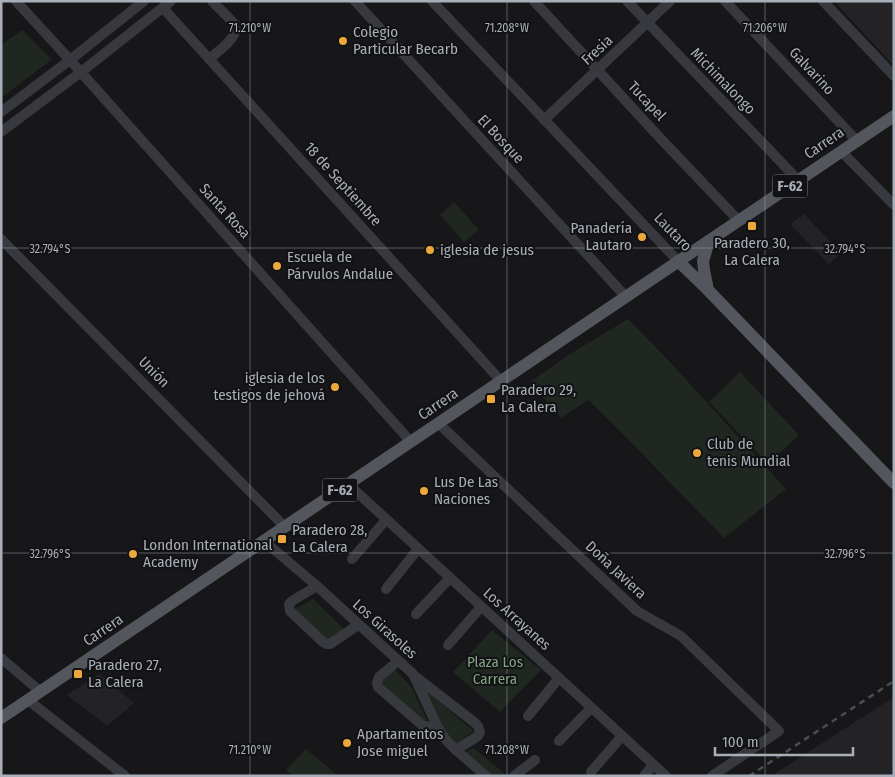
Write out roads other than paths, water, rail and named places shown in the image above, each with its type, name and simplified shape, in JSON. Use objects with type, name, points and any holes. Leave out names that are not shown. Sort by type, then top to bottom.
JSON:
[{"type":"main road","name":"Carrera","points":[[1,718],[894,116]]},
{"type":"main road","points":[[708,290],[703,261],[709,241]]},
{"type":"main road","name":"Lautaro","points":[[678,261],[894,483]]},
{"type":"street","name":"Santa Rosa","points":[[16,1],[411,442]]},
{"type":"street","points":[[1,112],[144,1]]},
{"type":"street","points":[[209,59],[236,32],[234,25],[212,1]]},
{"type":"street","name":"El Bosque","points":[[355,1],[626,297]]},
{"type":"street","name":"Lautaro","points":[[432,1],[678,261]]},
{"type":"street","name":"Tucapel","points":[[534,1],[739,221]]},
{"type":"street","name":"Michimalongo","points":[[627,1],[798,180]]},
{"type":"street","name":"Fresia","points":[[544,120],[670,1]]},
{"type":"street","name":"Galvarino","points":[[725,1],[857,140]]},
{"type":"street","points":[[823,1],[894,76]]},
{"type":"street","points":[[1,132],[167,4]]},
{"type":"street","name":"18 de Septiembre","points":[[167,4],[209,59],[501,381]]},
{"type":"street","points":[[842,151],[894,205]]},
{"type":"street","name":"Unión","points":[[1,239],[285,527]]},
{"type":"street","name":"Doña Javiera","points":[[438,423],[637,611],[681,636],[779,731],[712,776]]},
{"type":"street","name":"Los Arrayanes","points":[[348,484],[666,776]]},
{"type":"street","points":[[352,558],[386,520]]},
{"type":"street","name":"Los Girasoles","points":[[264,541],[317,586],[413,674],[436,726],[446,740],[486,776]]},
{"type":"street","points":[[386,589],[418,549]]},
{"type":"street","points":[[416,614],[450,578]]},
{"type":"street","points":[[317,586],[292,601],[289,607],[322,642],[330,644],[358,625]]},
{"type":"street","points":[[448,645],[481,607]]},
{"type":"street","points":[[1,658],[41,692]]},
{"type":"street","points":[[398,660],[376,682],[378,687],[422,726],[436,726]]},
{"type":"street","points":[[413,674],[478,726],[480,732],[478,736],[456,750]]},
{"type":"street","points":[[528,716],[559,678]]},
{"type":"street","points":[[28,700],[125,776]]},
{"type":"street","points":[[559,741],[592,708]]},
{"type":"street","points":[[592,772],[622,736]]},
{"type":"street","points":[[514,776],[535,760]]},
{"type":"street","points":[[644,776],[653,764]]},
{"type":"railway","points":[[749,776],[894,681]]},
{"type":"place","name":"Colegio Particular Becarb","points":[[343,41]]},
{"type":"place","name":"Paradero 30, La Calera","points":[[752,226]]},
{"type":"place","name":"Panadería Lautaro","points":[[642,237]]},
{"type":"place","name":"iglesia de jesus","points":[[430,250]]},
{"type":"place","name":"Escuela de Párvulos Andalue","points":[[277,266]]},
{"type":"place","name":"iglesia de los testigos de jehová","points":[[335,387]]},
{"type":"place","name":"Paradero 29, La Calera","points":[[491,399]]},
{"type":"place","name":"Club de tenis Mundial","points":[[697,453]]},
{"type":"place","name":"Lus De Las Naciones","points":[[424,491]]},
{"type":"place","name":"Paradero 28, La Calera","points":[[282,539]]},
{"type":"place","name":"London International Academy","points":[[133,554]]},
{"type":"place","name":"Paradero 27, La Calera","points":[[78,674]]},
{"type":"place","name":"Apartamentos Jose miguel","points":[[347,743]]},
{"type":"park label","name":"Plaza Los Carrera","points":[[495,670]]}]
